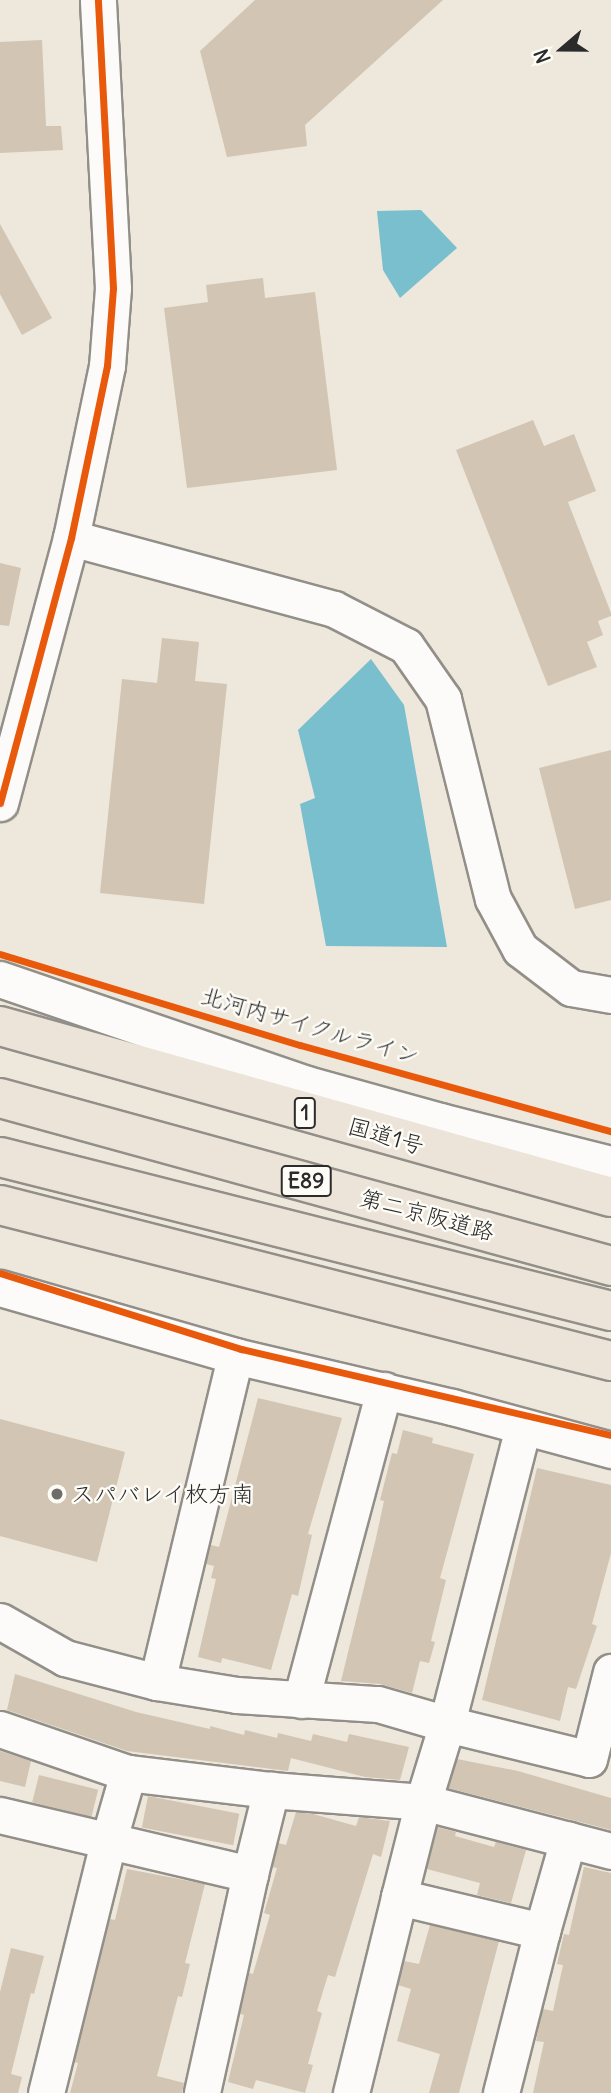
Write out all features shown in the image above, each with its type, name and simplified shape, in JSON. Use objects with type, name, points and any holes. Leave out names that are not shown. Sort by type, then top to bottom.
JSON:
[{"type":"highway","name":"国道1号","points":[[0,1026],[611,1197]]},
{"type":"highway","points":[[0,1089],[57,1111]]},
{"type":"highway","name":"第二京阪道路","points":[[0,1098],[57,1111],[611,1266]]},
{"type":"highway","name":"第二京阪道路","points":[[0,1157],[611,1311]]},
{"type":"highway","points":[[0,1165],[84,1177]]},
{"type":"highway","points":[[0,1205],[611,1361]]},
{"type":"street","points":[[0,803],[71,538],[107,366],[113,288],[98,0]]},
{"type":"street","points":[[71,538],[334,609],[406,646],[443,699],[493,899],[520,949],[571,988],[611,995]]},
{"type":"street","points":[[0,979],[307,1084],[611,1164]]},
{"type":"street","points":[[0,1288],[235,1356],[384,1390],[611,1450]]},
{"type":"street","points":[[157,1682],[235,1356]]},
{"type":"street","points":[[301,1700],[384,1390]]},
{"type":"street","points":[[351,2093],[423,1802],[447,1724],[523,1427]]},
{"type":"street","points":[[0,1621],[65,1658],[157,1682],[237,1695],[378,1704],[600,1763],[611,1672]]},
{"type":"street","points":[[0,1729],[128,1773],[271,1790],[423,1802],[611,1852]]},
{"type":"street","points":[[46,2093],[108,1839],[128,1773]]},
{"type":"street","points":[[202,2093],[271,1790]]},
{"type":"street","points":[[0,1815],[250,1874]]},
{"type":"street","points":[[501,2093],[568,1840]]},
{"type":"street","points":[[400,1897],[542,1931]]},
{"type":"water","points":[[421,210],[457,248],[400,298],[383,270],[377,211]]},
{"type":"water","points":[[371,659],[404,705],[447,947],[326,946],[300,804],[315,798],[298,730]]},
{"type":"building","points":[[255,0],[443,0],[305,125],[307,146],[227,157],[200,51]]},
{"type":"building","points":[[42,40],[46,126],[61,126],[63,150],[0,153],[0,42]]},
{"type":"building","points":[[0,224],[52,318],[22,335],[0,294]]},
{"type":"building","points":[[263,278],[265,298],[315,292],[337,470],[187,488],[164,308],[208,302],[206,285]]},
{"type":"building","points":[[533,420],[544,446],[574,434],[596,491],[568,502],[611,613],[611,616],[598,621],[603,635],[587,642],[597,667],[548,686],[456,450]]},
{"type":"building","points":[[0,563],[21,568],[9,626],[0,625]]},
{"type":"building","points":[[162,638],[199,642],[195,681],[227,684],[204,904],[100,893],[122,679],[157,683]]},
{"type":"building","points":[[611,750],[611,900],[575,909],[539,768]]},
{"type":"building","points":[[258,1398],[342,1418],[308,1534],[312,1535],[298,1596],[292,1594],[271,1670],[222,1658],[221,1663],[198,1657],[216,1579],[211,1578],[214,1566],[206,1564],[211,1545],[219,1547]]},
{"type":"building","name":"スパバレイ枚方南","points":[[0,1419],[125,1452],[97,1562],[0,1536]]},
{"type":"building","points":[[403,1430],[433,1438],[432,1443],[474,1454],[440,1578],[446,1580],[431,1641],[435,1642],[429,1663],[420,1661],[412,1693],[380,1684],[341,1681],[384,1501],[380,1500],[392,1453],[397,1454]]},
{"type":"building","points":[[537,1468],[611,1485],[611,1553],[592,1624],[597,1626],[576,1689],[568,1687],[560,1721],[482,1700]]},
{"type":"building","points":[[15,1674],[136,1712],[210,1729],[210,1726],[244,1735],[245,1730],[277,1738],[278,1733],[311,1741],[313,1734],[347,1742],[349,1734],[409,1747],[400,1780],[365,1777],[291,1758],[288,1771],[127,1751],[7,1710]]},
{"type":"building","points":[[0,1751],[31,1761],[25,1787],[0,1781]]},
{"type":"building","points":[[457,1759],[518,1771],[611,1798],[611,1830],[448,1788]]},
{"type":"building","points":[[39,1775],[98,1790],[91,1817],[32,1802]]},
{"type":"building","points":[[148,1796],[239,1814],[233,1845],[142,1827]]},
{"type":"building","points":[[296,1812],[356,1826],[359,1817],[390,1821],[381,1857],[373,1854],[335,1977],[328,1975],[317,2011],[322,2013],[308,2064],[313,2065],[305,2093],[256,2080],[253,2089],[228,2082],[244,2015],[240,2014],[249,1973],[253,1974],[270,1915],[264,1913],[277,1868],[272,1867],[278,1843],[286,1845]]},
{"type":"building","points":[[437,1827],[456,1832],[455,1836],[494,1847],[496,1842],[526,1850],[511,1903],[477,1895],[480,1883],[427,1869]]},
{"type":"building","points":[[584,1867],[611,1873],[611,2093],[533,2093],[544,2042],[536,2041],[541,2017],[543,2009],[553,2011],[563,1965],[557,1964],[564,1934],[569,1935]]},
{"type":"building","points":[[127,1869],[205,1884],[185,1963],[190,1964],[182,1997],[178,1996],[157,2076],[184,2083],[182,2093],[70,2093],[78,2063],[74,2062],[110,1919],[115,1920]]},
{"type":"building","points":[[430,1925],[499,1941],[459,2093],[429,2093],[440,2054],[397,2041],[411,1989],[398,1985],[404,1961],[419,1964]]},
{"type":"building","points":[[11,1948],[44,1956],[34,1994],[31,1993],[11,2074],[22,2077],[18,2093],[0,2093],[0,1992]]},
{"type":"cycle path","points":[[0,803],[71,538],[107,366],[113,288],[98,0]]},
{"type":"cycle path","name":"北河内サイクルライン","points":[[0,954],[300,1045],[611,1131]]},
{"type":"cycle path","points":[[0,1273],[241,1349],[611,1435]]},
{"type":"place","name":"スパバレイ枚方南","points":[[57,1494]]}]
